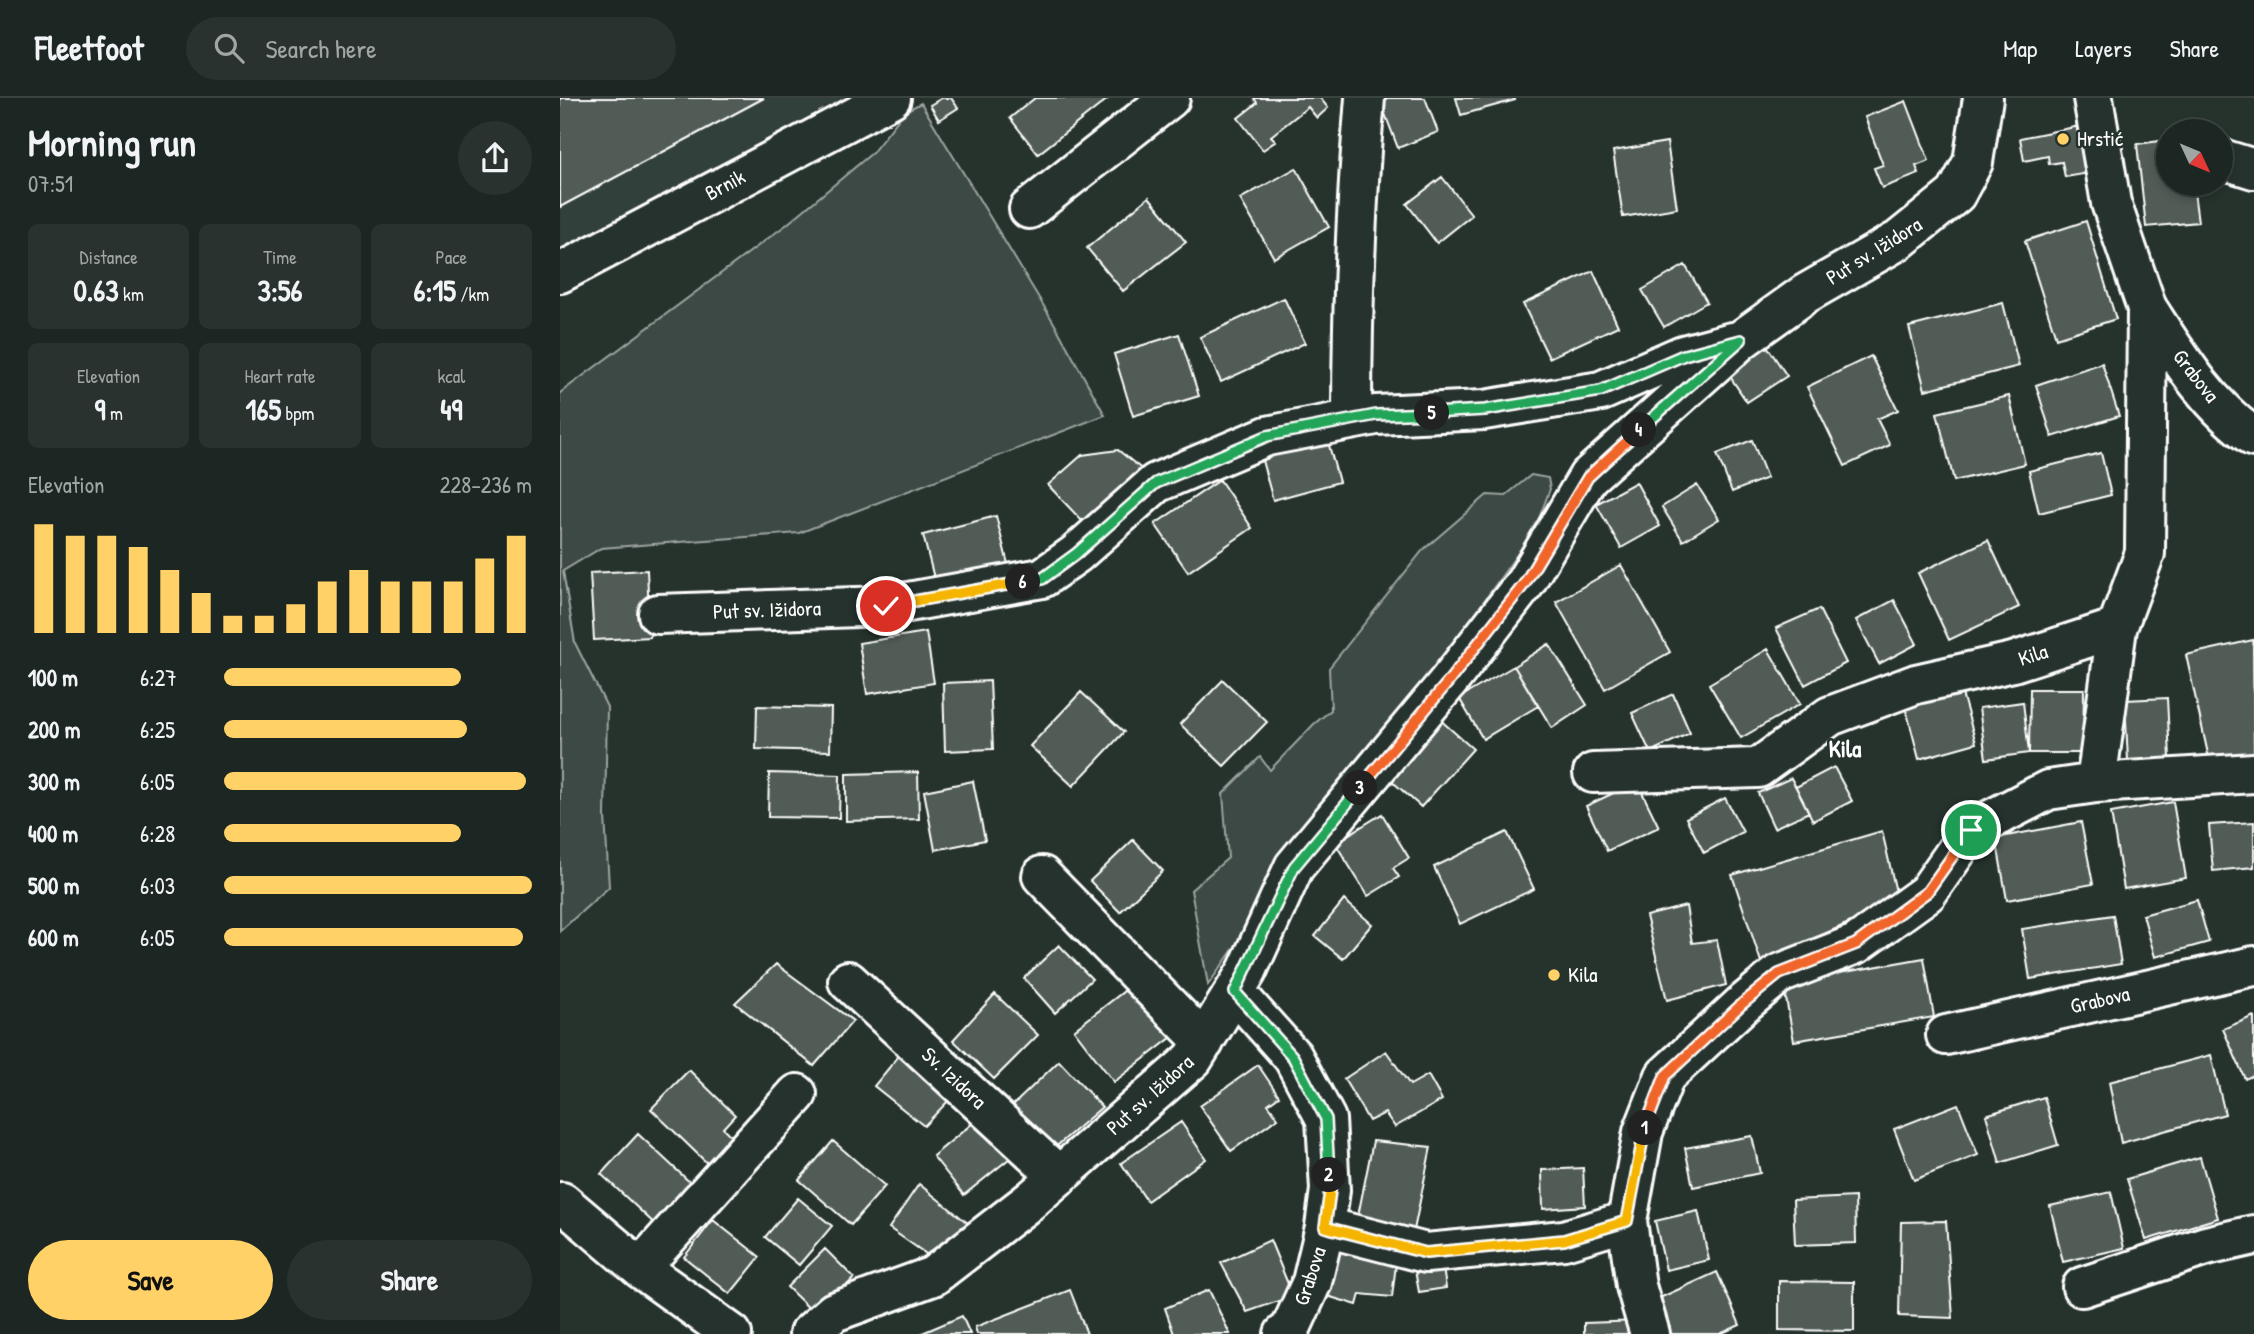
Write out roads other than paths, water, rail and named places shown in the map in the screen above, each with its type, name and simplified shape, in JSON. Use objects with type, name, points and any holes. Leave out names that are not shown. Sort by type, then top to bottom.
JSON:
[{"type":"street","name":"Brnik","points":[[560,273],[891,98]]},
{"type":"street","points":[[1029,209],[1170,98]]},
{"type":"street","points":[[1352,419],[1356,215],[1365,98]]},
{"type":"street","name":"Put sv. Ižidora","points":[[809,1334],[834,1312],[933,1276],[1030,1202],[1193,1059],[1235,992],[1294,867],[1449,681],[1525,583],[1588,477],[1741,340],[1805,294],[1899,240],[1956,194],[1973,162],[1983,98]]},
{"type":"street","points":[[2093,98],[2111,203],[2147,308],[2145,553],[2117,628],[2096,783]]},
{"type":"street","name":"Grabova","points":[[2147,308],[2189,371],[2235,425],[2254,437]]},
{"type":"street","name":"Put sv. Ižidora","points":[[658,614],[886,606],[1042,579],[1076,554],[1156,483],[1267,436],[1376,415],[1485,410],[1601,391],[1684,355],[1741,340]]},
{"type":"street","name":"Kila","points":[[1593,774],[1758,768],[1830,716],[1916,684],[2013,662],[2117,628]]},
{"type":"street","points":[[1650,1334],[1636,1286],[1627,1221],[1643,1132],[1665,1076],[1742,1004],[1779,974],[1856,944],[1927,892],[1971,830],[2048,790],[2096,783],[2254,773]]},
{"type":"street","points":[[1042,876],[1204,1042]]},
{"type":"street","name":"Grabova","points":[[1946,1035],[2254,966]]},
{"type":"street","name":"Sv. Izidora","points":[[848,981],[1059,1176]]},
{"type":"street","name":"Grabova","points":[[1235,992],[1293,1057],[1326,1119],[1330,1191],[1325,1227],[1312,1282],[1290,1330],[1284,1334]]},
{"type":"street","points":[[640,1268],[797,1094]]},
{"type":"street","points":[[562,1202],[640,1268],[732,1334]]},
{"type":"street","points":[[1325,1227],[1426,1253],[1564,1240],[1627,1221]]},
{"type":"street","points":[[2082,1287],[2206,1246],[2254,1235]]},
{"type":"place","name":"Hrstić","points":[[2063,139]]},
{"type":"place","name":"Kila","points":[[1554,975]]},
{"type":"district","name":"Kila","points":[[1845,749]]}]
